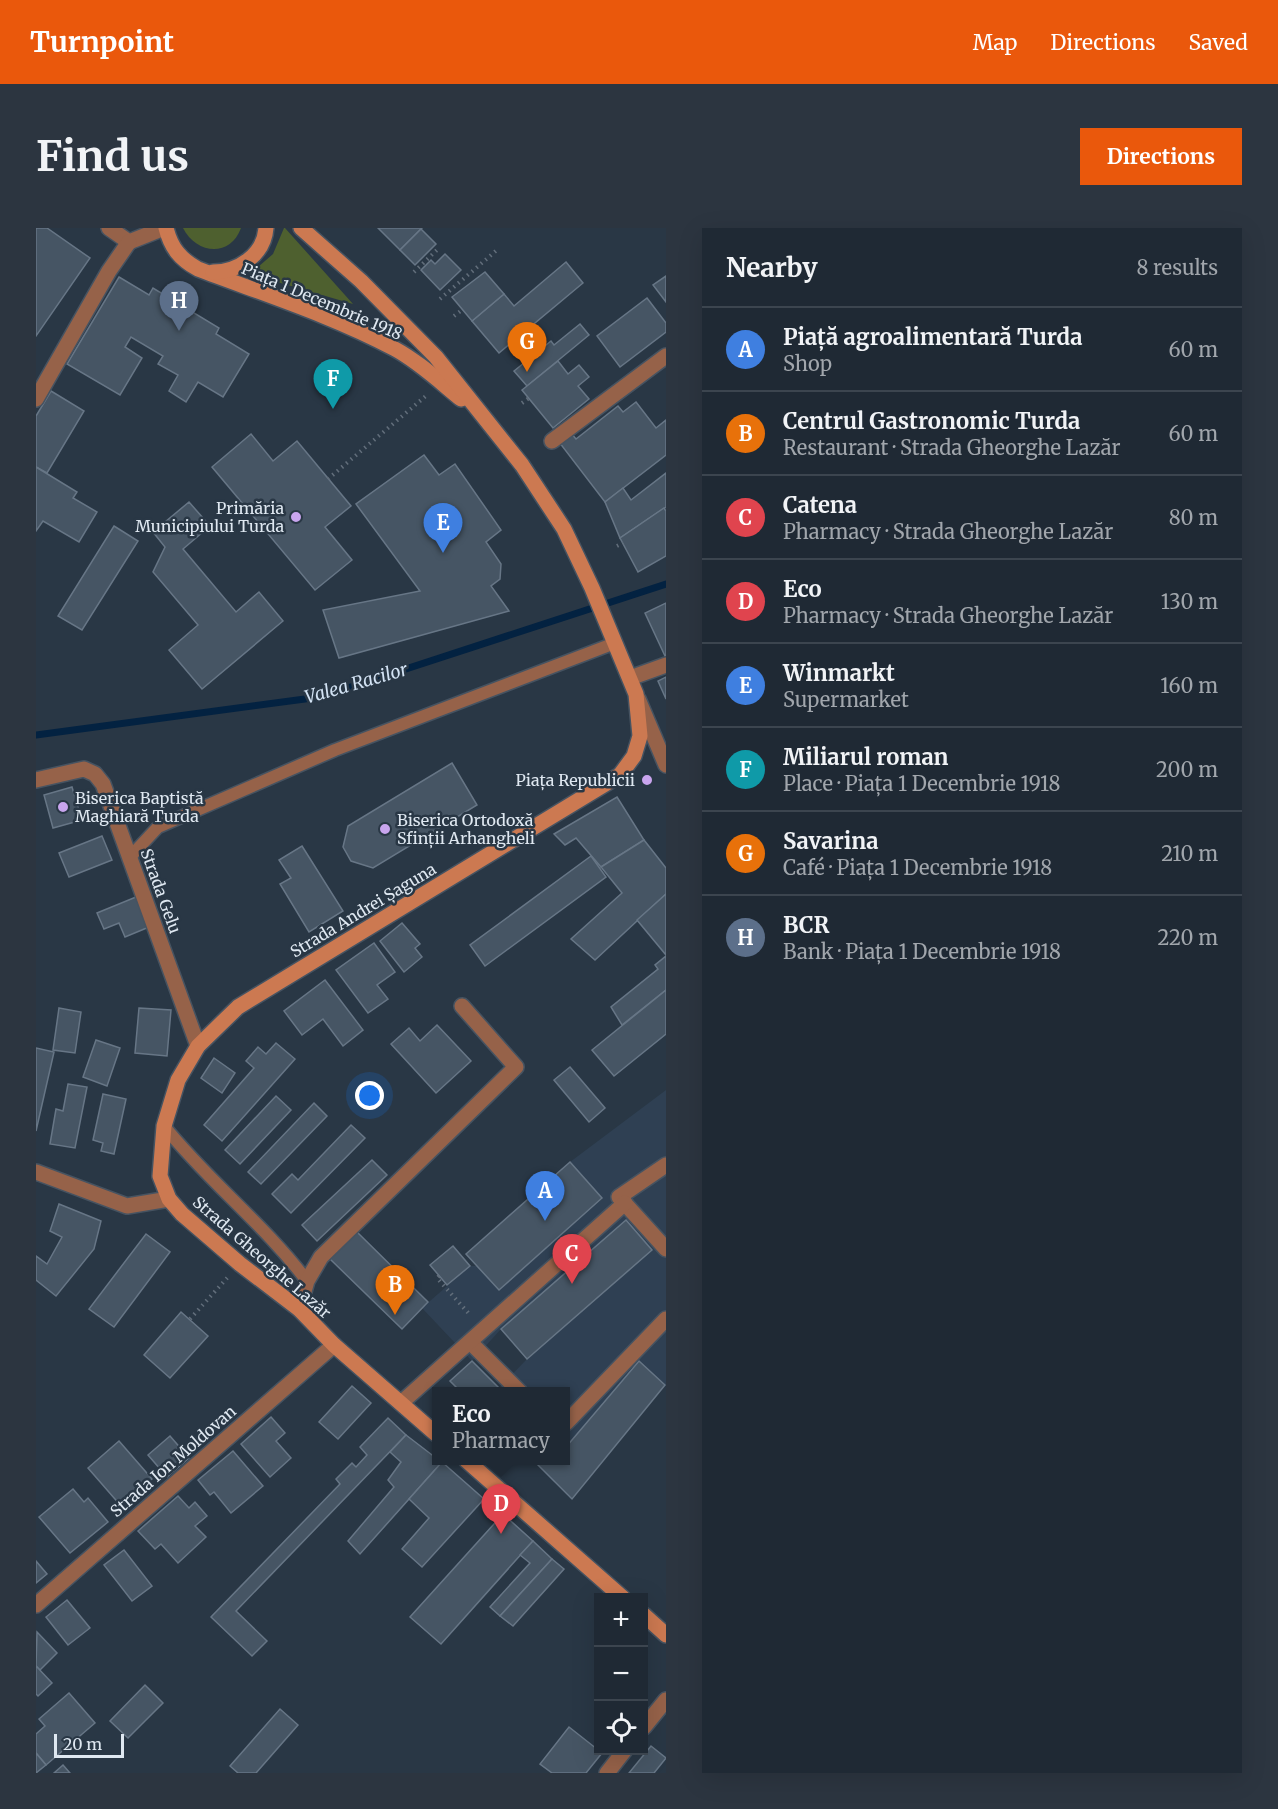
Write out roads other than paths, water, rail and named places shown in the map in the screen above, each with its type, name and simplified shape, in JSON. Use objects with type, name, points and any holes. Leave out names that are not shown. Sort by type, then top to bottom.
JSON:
[{"type":"main road","name":"Piața 1 Decembrie 1918","points":[[165,228],[176,253],[186,262],[198,269],[364,334],[396,350],[485,417]]},
{"type":"main road","name":"Piața 1 Decembrie 1918","points":[[198,269],[215,272],[232,270],[247,262],[259,250],[266,234],[266,228]]},
{"type":"main road","name":"Piața 1 Decembrie 1918","points":[[301,228],[361,280],[436,357],[485,417],[547,500],[592,588],[636,694]]},
{"type":"main road","name":"Strada Andrei Șaguna","points":[[169,1199],[159,1176],[164,1126],[178,1080],[198,1046],[238,1007],[620,775],[634,756],[640,736],[636,694]]},
{"type":"main road","name":"Strada Gheorghe Lazăr","points":[[169,1199],[182,1214],[240,1264],[299,1309],[334,1345],[432,1430]]},
{"type":"main road","points":[[471,1465],[617,1593]]},
{"type":"main road","points":[[648,1619],[666,1635]]},
{"type":"street","points":[[109,228],[129,242]]},
{"type":"street","points":[[36,399],[109,271],[129,242],[165,228]]},
{"type":"street","points":[[552,441],[666,356]]},
{"type":"street","points":[[630,678],[666,665]]},
{"type":"street","points":[[636,694],[666,765]]},
{"type":"street","name":"Strada Gelu","points":[[36,780],[84,769],[95,774],[103,784],[198,1046]]},
{"type":"street","points":[[299,1309],[308,1281],[328,1249],[516,1067],[462,1006]]},
{"type":"street","points":[[666,1164],[619,1197],[666,1250]]},
{"type":"street","name":"Strada Gheorghe Lazăr","points":[[36,1172],[128,1206],[169,1199]]},
{"type":"street","points":[[401,1403],[625,1203]]},
{"type":"street","points":[[570,1419],[666,1319]]},
{"type":"street","points":[[470,1342],[515,1387]]},
{"type":"street","name":"Strada Ion Moldovan","points":[[36,1605],[334,1345]]},
{"type":"street","points":[[648,1722],[666,1700]]},
{"type":"street","points":[[607,1773],[621,1755]]},
{"type":"lane","points":[[129,857],[158,827],[168,822],[335,750],[615,643]]},
{"type":"lane","points":[[164,1126],[189,1157],[292,1261],[308,1281]]},
{"type":"waterway","name":"Valea Racilor","points":[[36,735],[320,697],[666,584]]},
{"type":"place","name":"BCR","points":[[179,331]]},
{"type":"place","name":"Savarina","points":[[527,372]]},
{"type":"place","name":"Miliarul roman","points":[[333,409]]},
{"type":"place","name":"Primăria Municipiului Turda","points":[[296,517]]},
{"type":"place","name":"Winmarkt","points":[[443,553]]},
{"type":"place","name":"Piața Republicii","points":[[647,780]]},
{"type":"place","name":"Biserica Baptistă Maghiară Turda","points":[[63,807]]},
{"type":"place","name":"Biserica Ortodoxă Sfinții Arhangheli","points":[[385,829]]},
{"type":"place","name":"Piață agroalimentară Turda","points":[[545,1221]]},
{"type":"place","name":"Catena","points":[[572,1284]]},
{"type":"place","name":"Centrul Gastronomic Turda","points":[[395,1315]]},
{"type":"place","name":"Eco","points":[[501,1534]]}]
